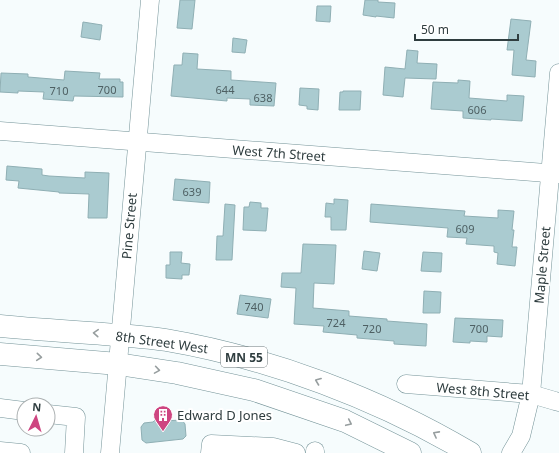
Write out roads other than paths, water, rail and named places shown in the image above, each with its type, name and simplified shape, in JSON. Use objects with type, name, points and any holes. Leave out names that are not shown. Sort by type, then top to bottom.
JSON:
[{"type":"highway","name":"8th Street West","points":[[0,326],[120,335],[164,340],[210,348],[267,364],[354,395],[402,416],[470,453]]},
{"type":"highway","name":"MN 55","points":[[0,354],[118,364],[177,373],[254,390],[345,421],[410,453]]},
{"type":"street","name":"Pine Street","points":[[110,453],[136,142],[150,0]]},
{"type":"street","name":"Maple Street","points":[[511,453],[521,436],[531,394],[555,174],[559,73]]},
{"type":"street","name":"West 7th Street","points":[[0,131],[555,174]]},
{"type":"street","name":"West 8th Street","points":[[406,384],[531,394],[559,402]]},
{"type":"street","points":[[0,408],[16,410]]},
{"type":"street","points":[[56,415],[76,417],[74,453]]},
{"type":"street","points":[[210,453],[211,444],[273,447],[296,453]]},
{"type":"street","points":[[0,451],[20,453]]},
{"type":"place","name":"Edward D Jones","points":[[163,432]]}]
